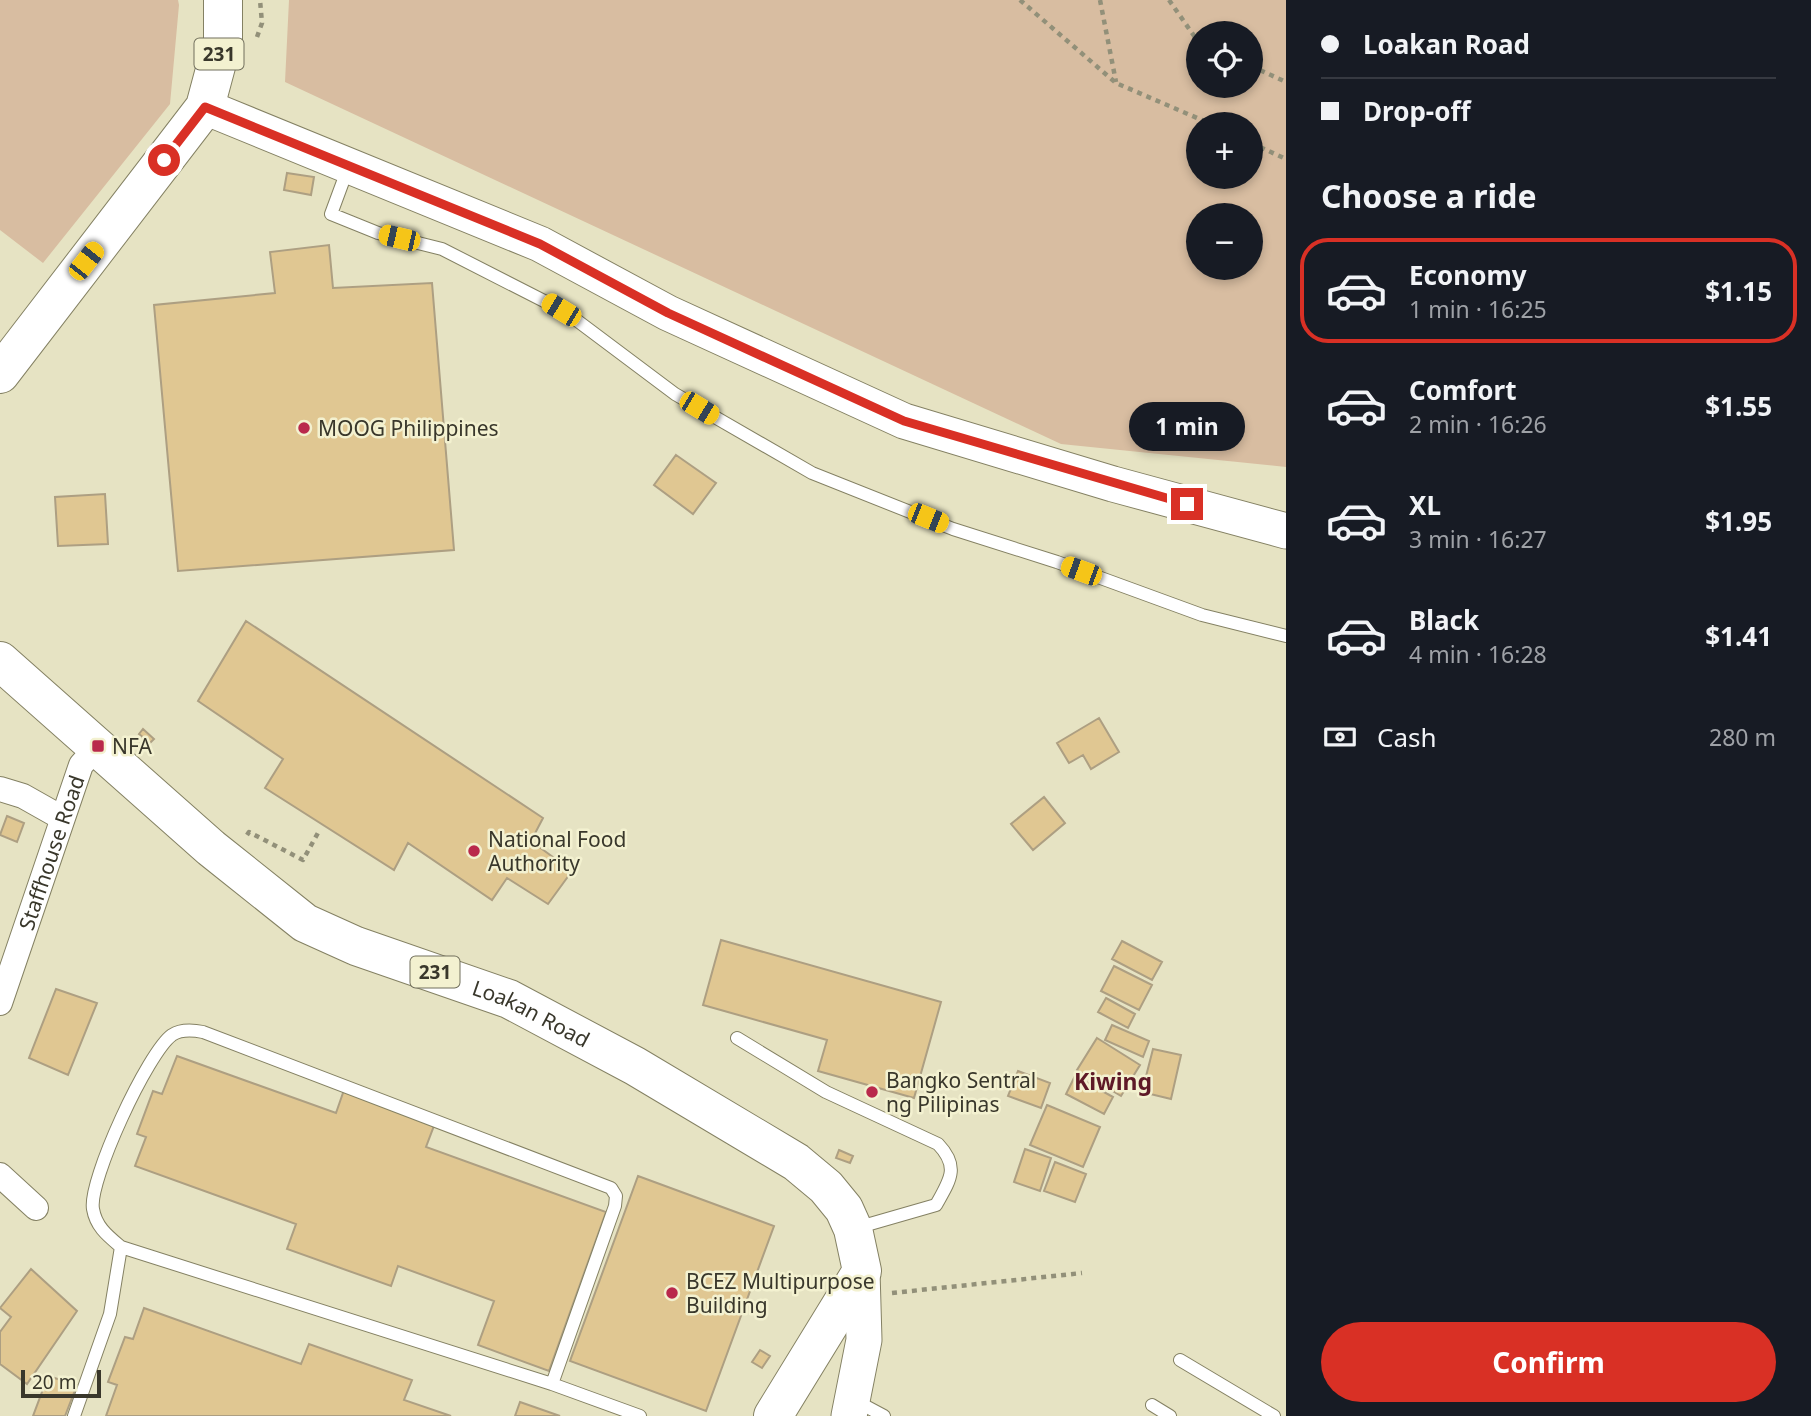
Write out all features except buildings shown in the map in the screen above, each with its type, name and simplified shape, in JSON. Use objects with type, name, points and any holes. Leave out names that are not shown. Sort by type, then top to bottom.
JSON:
[{"type":"main road","name":"231","points":[[1,365],[205,107],[223,40],[223,0]]},
{"type":"main road","points":[[205,107],[540,244],[668,313],[904,421],[1100,480],[1286,531]]},
{"type":"main road","name":"Loakan Road","points":[[0,661],[211,848],[305,923],[356,946],[509,999],[635,1066],[796,1162],[826,1186],[844,1209],[853,1229],[863,1284],[862,1411]]},
{"type":"main road","points":[[773,1416],[863,1284]]},
{"type":"street","name":"Staffhouse Road","points":[[0,1003],[81,765],[98,746]]},
{"type":"street","points":[[0,789],[23,796],[62,818]]},
{"type":"street","points":[[0,1175],[36,1208]]},
{"type":"lane","points":[[349,164],[331,214],[378,233],[442,249],[546,302],[576,319],[676,394],[811,473],[953,529],[1057,562],[1202,615],[1286,636]]},
{"type":"lane","points":[[552,1384],[615,1206],[616,1196],[611,1188],[203,1032],[190,1030],[174,1033],[148,1063],[99,1172],[93,1192],[95,1219],[104,1233],[121,1247],[552,1384],[605,1410],[640,1416]]},
{"type":"lane","points":[[737,1038],[826,1092],[938,1144],[950,1157],[951,1179],[936,1205],[853,1229]]},
{"type":"lane","points":[[74,1416],[110,1314],[121,1247]]},
{"type":"lane","points":[[1180,1360],[1274,1416]]},
{"type":"lane","points":[[1152,1405],[1170,1416]]},
{"type":"path","points":[[1020,0],[1116,83],[1186,113]]},
{"type":"path","points":[[1100,0],[1116,83]]},
{"type":"path","points":[[1169,0],[1186,24]]},
{"type":"path","points":[[1263,71],[1286,82]]},
{"type":"path","points":[[1263,148],[1286,159]]},
{"type":"path","points":[[244,838],[249,832],[303,860],[319,831]]},
{"type":"path","points":[[863,1284],[1082,1272]]},
{"type":"shaded area","points":[[0,0],[178,0],[179,5],[170,104],[43,263],[0,230]]},
{"type":"shaded area","points":[[289,0],[1286,0],[1286,467],[1061,444],[285,82]]},
{"type":"place","name":"MOOG Philippines","points":[[304,428]]},
{"type":"place","name":"NFA","points":[[98,746]]},
{"type":"place","name":"National Food Authority","points":[[474,851]]},
{"type":"place","name":"Bangko Sentral ng Pilipinas","points":[[872,1092]]},
{"type":"place","name":"BCEZ Multipurpose Building","points":[[672,1293]]},
{"type":"district","name":"Kiwing","points":[[1113,1081]]},
{"type":"route","points":[[164,160],[205,107],[540,244],[668,313],[904,421],[1187,504]]}]
